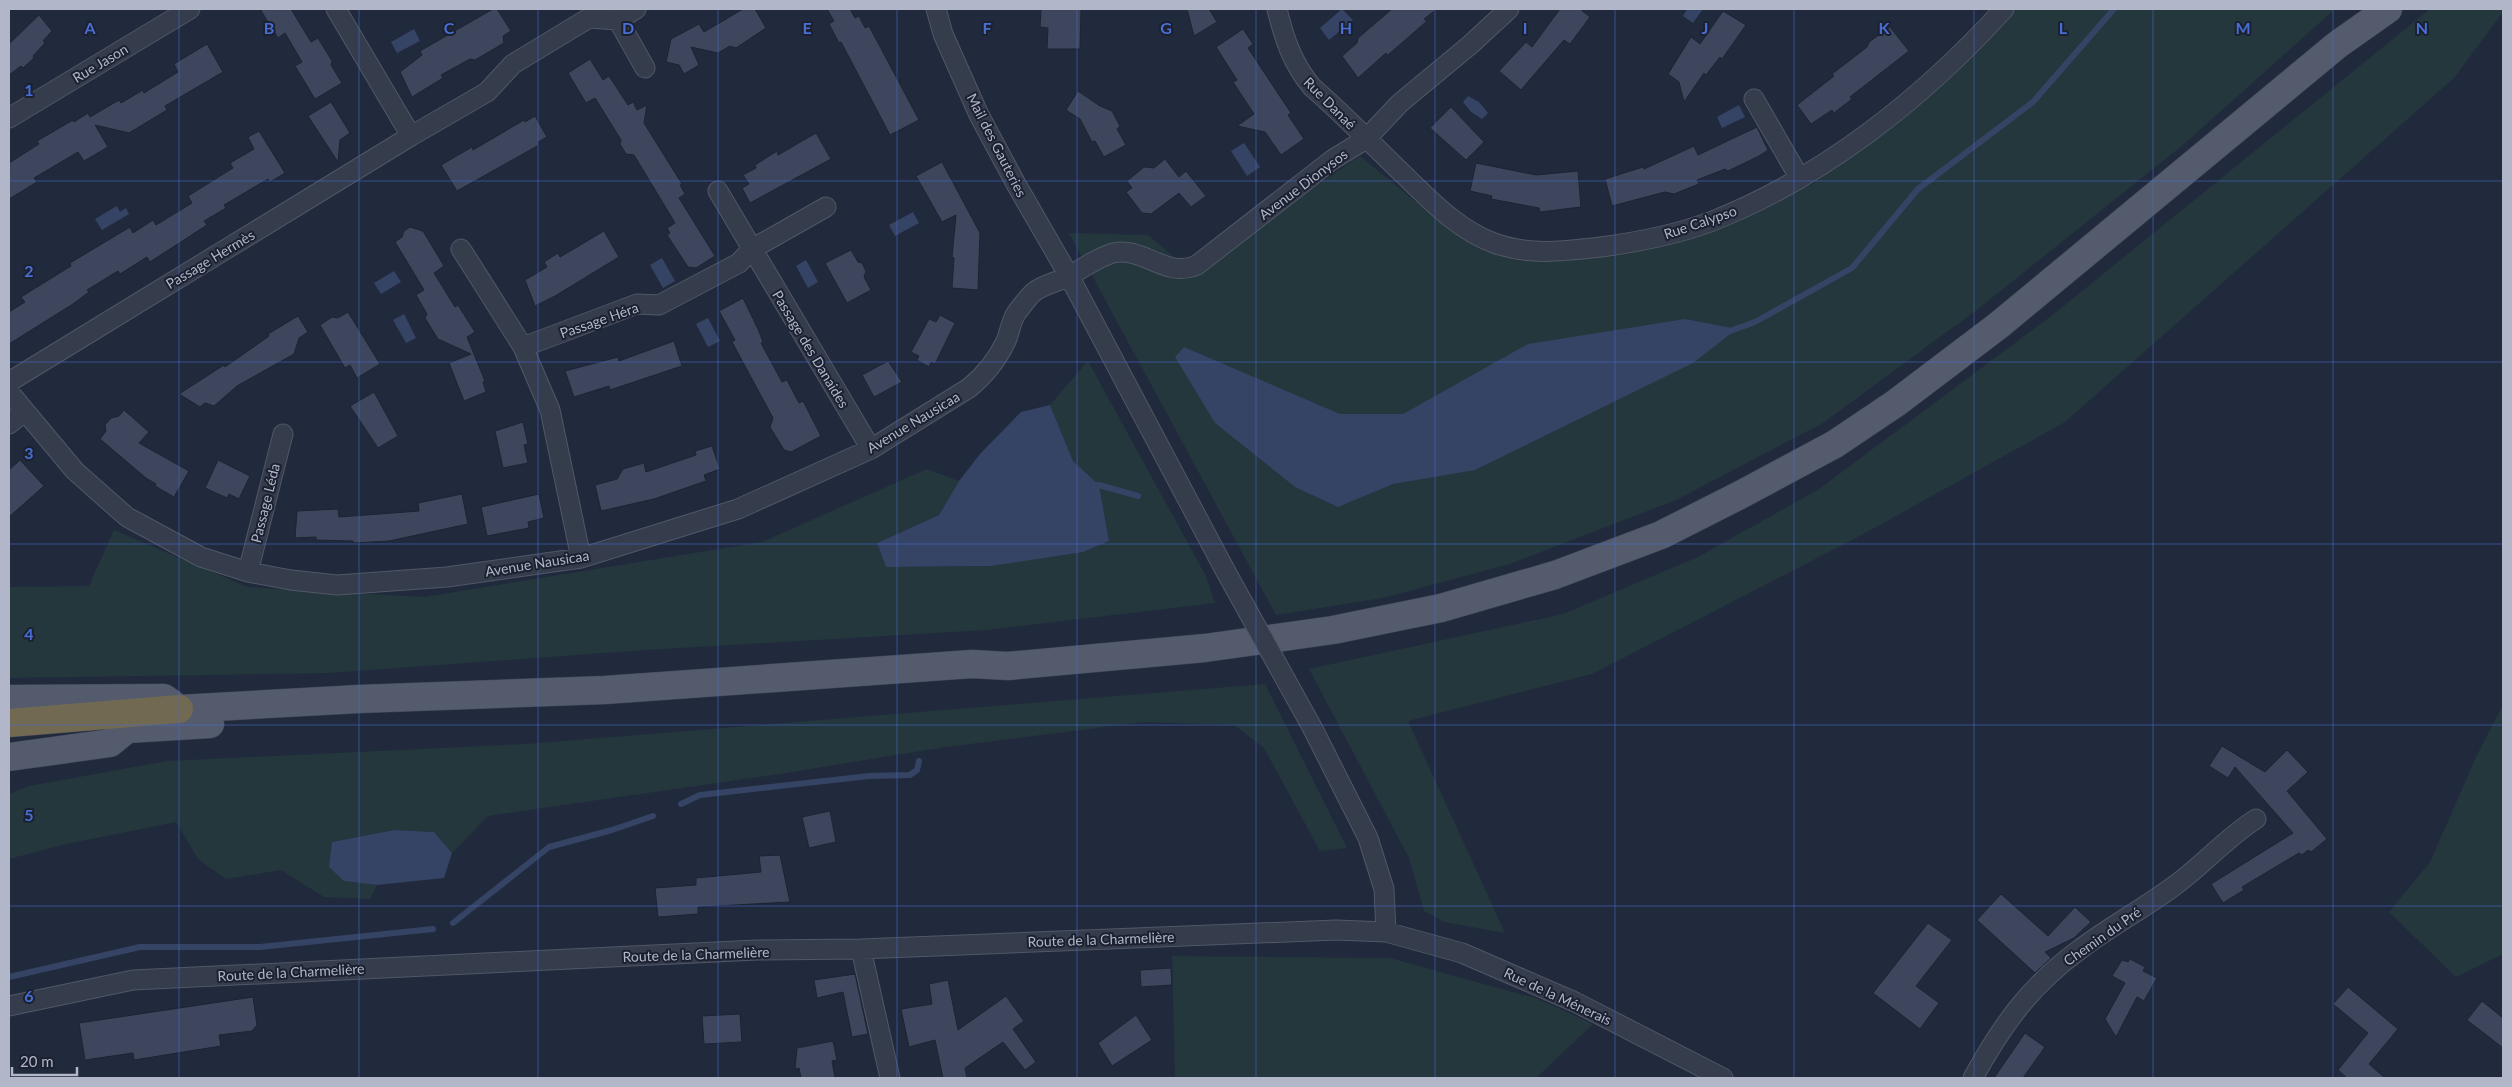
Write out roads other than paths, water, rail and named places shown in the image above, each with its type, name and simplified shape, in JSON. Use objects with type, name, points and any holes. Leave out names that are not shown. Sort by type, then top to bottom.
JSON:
[{"type":"highway","points":[[9,723],[179,709]]},
{"type":"highway","points":[[9,738],[127,730]]},
{"type":"main road","points":[[2337,45],[2373,9]]},
{"type":"main road","points":[[9,699],[164,698],[179,709],[358,699],[604,690],[972,664],[1008,666],[1205,648],[1333,630],[1442,608],[1555,575],[1661,534],[1740,495],[1835,444],[1896,403],[2022,306],[2337,45],[2388,9]]},
{"type":"main road","points":[[9,757],[110,743],[127,730],[320,718],[560,710],[765,698],[972,677],[1008,666]]},
{"type":"street","name":"Rue Jason","points":[[9,118],[190,9]]},
{"type":"street","points":[[336,9],[411,136]]},
{"type":"street","points":[[636,9],[618,20],[645,68]]},
{"type":"street","name":"Mail des Gauteries","points":[[936,9],[943,34],[979,115],[1069,276],[1226,572],[1313,729],[1368,838],[1384,889],[1386,932]]},
{"type":"street","name":"Rue Danaé","points":[[1277,9],[1285,40],[1299,72],[1366,139]]},
{"type":"street","name":"Avenue Dionysos","points":[[1069,276],[1095,259],[1115,253],[1130,254],[1173,269],[1188,269],[1197,265],[1332,160],[1366,139],[1400,103],[1470,45],[1508,9]]},
{"type":"street","name":"Rue Calypso","points":[[1366,139],[1460,225],[1494,244],[1517,250],[1539,252],[1632,243],[1671,234],[1728,214],[1799,177],[1851,145],[1928,85],[1955,61],[2004,9]]},
{"type":"street","name":"Passage Hermès","points":[[9,382],[411,136],[487,92],[513,64],[589,18],[618,20]]},
{"type":"street","points":[[1754,99],[1799,177]]},
{"type":"street","name":"Passage des Danaides","points":[[718,191],[870,449]]},
{"type":"street","points":[[752,249],[826,208]]},
{"type":"street","points":[[461,249],[523,347],[550,410],[580,558]]},
{"type":"street","name":"Passage Héra","points":[[523,347],[637,304],[659,304],[739,263],[752,249]]},
{"type":"street","name":"Avenue Nausicaa","points":[[9,392],[75,471],[127,517],[201,557],[248,572],[291,580],[337,585],[447,578],[580,558],[738,509],[870,449],[968,388],[982,377],[996,359],[1016,314],[1034,291],[1069,276]]},
{"type":"street","points":[[9,424],[24,412]]},
{"type":"street","name":"Passage Léda","points":[[248,572],[282,434]]},
{"type":"street","name":"Chemin du Pré","points":[[1973,1078],[2009,1017],[2051,972],[2079,949],[2190,874],[2235,832],[2256,819]]},
{"type":"street","name":"Route de la Charmelière","points":[[9,1006],[133,980],[757,950],[861,949],[1336,930],[1386,932]]},
{"type":"street","name":"Rue de la Ménerais","points":[[1386,932],[1462,952],[1575,1002],[1723,1078]]},
{"type":"street","points":[[861,949],[890,1078]]},
{"type":"water","points":[[1342,9],[1353,20],[1329,40],[1320,28]]},
{"type":"water","points":[[1687,9],[1703,9],[1693,23],[1683,16]]},
{"type":"water","points":[[414,29],[420,41],[397,53],[391,42]]},
{"type":"water","points":[[1468,96],[1479,102],[1488,113],[1482,119],[1471,112],[1463,102]]},
{"type":"water","points":[[1739,105],[1745,117],[1722,128],[1717,117]]},
{"type":"water","points":[[1244,143],[1260,167],[1247,176],[1231,151]]},
{"type":"water","points":[[117,206],[120,212],[126,208],[129,214],[102,230],[95,219]]},
{"type":"water","points":[[913,212],[919,223],[895,236],[889,225]]},
{"type":"water","points":[[662,258],[675,281],[663,288],[650,265]]},
{"type":"water","points":[[806,260],[818,282],[808,288],[796,266]]},
{"type":"water","points":[[394,271],[401,282],[381,294],[374,283]]},
{"type":"water","points":[[404,314],[416,338],[406,343],[393,320]]},
{"type":"water","points":[[708,318],[720,341],[708,347],[696,324]]},
{"type":"water","points":[[1685,319],[1737,329],[1693,363],[1475,470],[1393,484],[1338,507],[1295,487],[1215,423],[1175,357],[1184,347],[1340,414],[1403,414],[1528,344]]},
{"type":"water","points":[[1050,405],[1073,461],[1099,485],[1109,541],[1083,552],[991,566],[886,567],[877,543],[939,515],[959,481],[980,454],[1021,412]]},
{"type":"water","points":[[394,830],[434,832],[452,853],[444,878],[377,885],[344,881],[329,867],[332,842]]},
{"type":"waterway","points":[[1730,331],[1755,322],[1852,268],[1918,189],[2033,102],[2114,9]]},
{"type":"waterway","points":[[1092,487],[1099,485],[1138,496]]},
{"type":"waterway","points":[[681,804],[700,795],[869,776],[910,775],[917,770],[919,761]]},
{"type":"waterway","points":[[453,923],[549,847],[612,830],[653,816]]},
{"type":"waterway","points":[[9,977],[140,947],[260,947],[433,929]]}]
